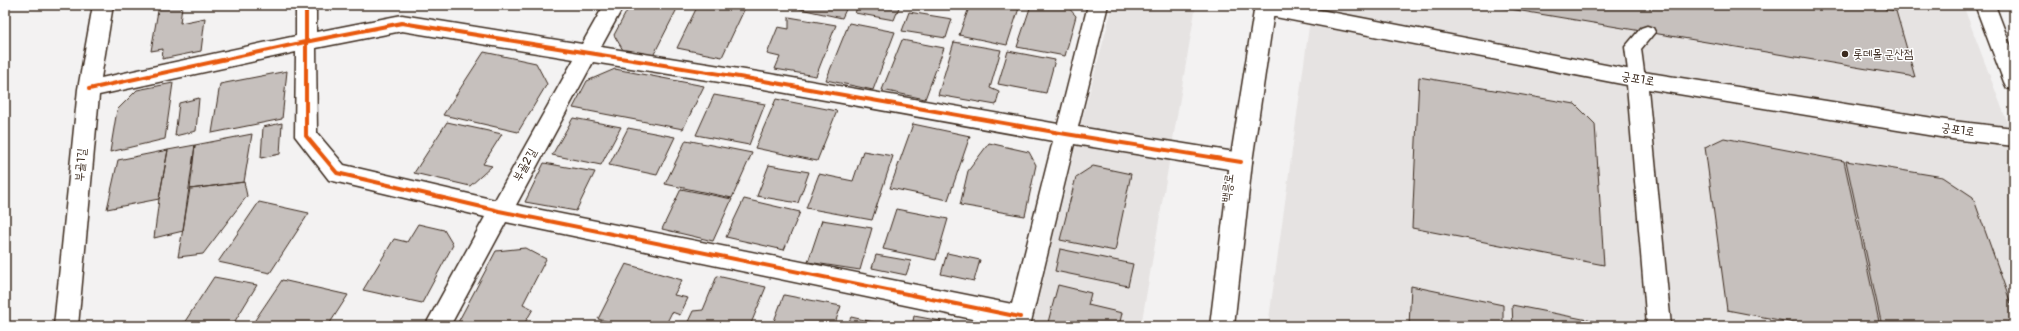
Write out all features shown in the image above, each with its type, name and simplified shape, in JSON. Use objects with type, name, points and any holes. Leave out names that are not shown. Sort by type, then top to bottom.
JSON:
[{"type":"street","name":"부골1길","points":[[66,326],[89,89],[103,5]]},
{"type":"street","points":[[306,5],[306,136],[337,173],[499,211],[1019,321],[1098,5]]},
{"type":"street","name":"부골2길","points":[[437,326],[499,211],[614,5]]},
{"type":"street","points":[[1985,5],[2014,82]]},
{"type":"street","name":"궁포1로","points":[[1265,6],[1637,79],[1952,130],[2014,137]]},
{"type":"street","name":"백릉로","points":[[1222,326],[1241,162],[1265,6]]},
{"type":"street","points":[[89,89],[305,42],[402,23],[764,81],[1066,134],[1241,162]]},
{"type":"street","points":[[1637,79],[1659,326]]},
{"type":"lane","points":[[1637,79],[1633,47],[1647,32]]},
{"type":"shaded area","points":[[1113,5],[1196,5],[1141,326],[1032,326],[1083,116]]},
{"type":"shaded area","points":[[1312,5],[1963,5],[2014,140],[2014,326],[1268,326]]},
{"type":"building","points":[[159,5],[188,5],[182,6],[180,23],[205,18],[201,51],[162,59],[163,49],[151,51]]},
{"type":"building","points":[[630,5],[679,5],[653,56],[623,50],[614,35]]},
{"type":"building","points":[[698,5],[727,5],[745,8],[722,57],[677,48]]},
{"type":"building","points":[[798,5],[848,5],[842,18],[796,8]]},
{"type":"building","points":[[858,5],[900,5],[894,20],[855,13]]},
{"type":"building","points":[[970,5],[1020,5],[1007,45],[959,35]]},
{"type":"building","points":[[1031,5],[1066,5],[1076,16],[1065,56],[1017,47]]},
{"type":"building","points":[[1156,5],[1186,5],[1185,9]]},
{"type":"building","name":"롯데몰 군산점","points":[[1486,5],[1885,5],[1885,9],[1896,11],[1915,77]]},
{"type":"building","points":[[909,12],[952,19],[946,38],[902,31]]},
{"type":"building","points":[[789,17],[836,25],[816,76],[775,69],[780,57],[767,54],[778,27],[789,29]]},
{"type":"building","points":[[849,23],[895,32],[873,90],[826,80]]},
{"type":"building","points":[[902,40],[944,48],[925,99],[882,90]]},
{"type":"building","points":[[954,42],[1001,50],[990,88],[999,92],[996,105],[938,95]]},
{"type":"building","points":[[1008,51],[1055,60],[1046,93],[998,84]]},
{"type":"building","points":[[484,52],[536,63],[547,84],[518,132],[443,115]]},
{"type":"building","points":[[615,69],[704,86],[683,129],[573,108],[587,81]]},
{"type":"building","points":[[287,71],[282,119],[212,133],[220,84]]},
{"type":"building","points":[[1419,77],[1575,104],[1595,124],[1604,265],[1412,228]]},
{"type":"building","points":[[173,83],[165,139],[110,152],[117,110],[137,90]]},
{"type":"building","points":[[714,95],[765,104],[749,145],[696,135]]},
{"type":"building","points":[[199,98],[196,131],[175,136],[179,103]]},
{"type":"building","points":[[776,99],[837,111],[817,161],[755,148]]},
{"type":"building","points":[[573,118],[621,127],[601,165],[552,155]]},
{"type":"building","points":[[447,122],[502,134],[483,164],[492,166],[470,186],[414,173]]},
{"type":"building","points":[[282,123],[280,154],[261,158],[263,127]]},
{"type":"building","points":[[913,124],[970,136],[948,200],[890,188]]},
{"type":"building","points":[[628,128],[675,137],[657,175],[609,165]]},
{"type":"building","points":[[252,134],[244,182],[190,189],[195,145]]},
{"type":"building","points":[[1724,138],[1844,161],[1880,326],[1810,326],[1727,310],[1705,147]]},
{"type":"building","points":[[686,140],[752,153],[732,198],[665,184]]},
{"type":"building","points":[[989,143],[1029,152],[1036,165],[1025,216],[960,205],[968,171]]},
{"type":"building","points":[[195,145],[183,231],[154,238],[168,150]]},
{"type":"building","points":[[168,150],[159,199],[107,209],[118,160]]},
{"type":"building","points":[[863,151],[893,156],[872,220],[806,208],[819,174],[853,181]]},
{"type":"building","points":[[1846,161],[1943,177],[1973,197],[2014,312],[2014,326],[1882,326]]},
{"type":"building","points":[[544,163],[595,172],[576,211],[525,202]]},
{"type":"building","points":[[769,165],[809,172],[798,203],[757,196]]},
{"type":"building","points":[[1093,166],[1131,174],[1115,251],[1060,240],[1076,177]]},
{"type":"building","points":[[244,182],[247,196],[203,254],[178,257],[190,189]]},
{"type":"building","points":[[681,189],[732,199],[713,241],[662,229]]},
{"type":"building","points":[[744,199],[800,212],[784,250],[726,237]]},
{"type":"building","points":[[259,202],[309,213],[270,273],[218,262]]},
{"type":"building","points":[[896,209],[948,219],[936,260],[883,249]]},
{"type":"building","points":[[822,220],[872,228],[860,270],[808,262]]},
{"type":"building","points":[[418,224],[444,230],[453,245],[422,303],[363,290],[394,239],[407,242]]},
{"type":"building","points":[[525,248],[546,259],[523,304],[533,309],[523,326],[456,326],[496,251]]},
{"type":"building","points":[[1060,249],[1133,264],[1128,286],[1055,271]]},
{"type":"building","points":[[947,253],[980,260],[974,281],[941,274]]},
{"type":"building","points":[[876,255],[911,261],[906,275],[872,268]]},
{"type":"building","points":[[626,264],[682,280],[674,295],[688,298],[680,315],[672,312],[665,326],[624,326],[598,319]]},
{"type":"building","points":[[717,276],[766,287],[750,326],[686,326],[693,311],[703,310]]},
{"type":"building","points":[[214,277],[257,285],[232,326],[182,326]]},
{"type":"building","points":[[282,280],[348,295],[328,326],[251,326]]},
{"type":"building","points":[[1058,285],[1091,293],[1088,305],[1122,313],[1119,326],[1047,326]]},
{"type":"building","points":[[1411,286],[1503,305],[1503,326],[1409,326]]},
{"type":"building","points":[[784,295],[841,306],[834,326],[772,326]]},
{"type":"building","points":[[1512,305],[1608,324],[1608,326],[1513,326]]},
{"type":"building","points":[[914,316],[941,321],[940,326],[912,326]]},
{"type":"building","points":[[851,317],[891,326],[847,326]]},
{"type":"cycle path","points":[[306,5],[306,136],[337,173],[499,211],[1020,317]]},
{"type":"cycle path","points":[[89,89],[305,42],[402,23],[764,81],[1066,134],[1241,162]]},
{"type":"place","name":"롯데몰 군산점","points":[[1845,54]]}]
